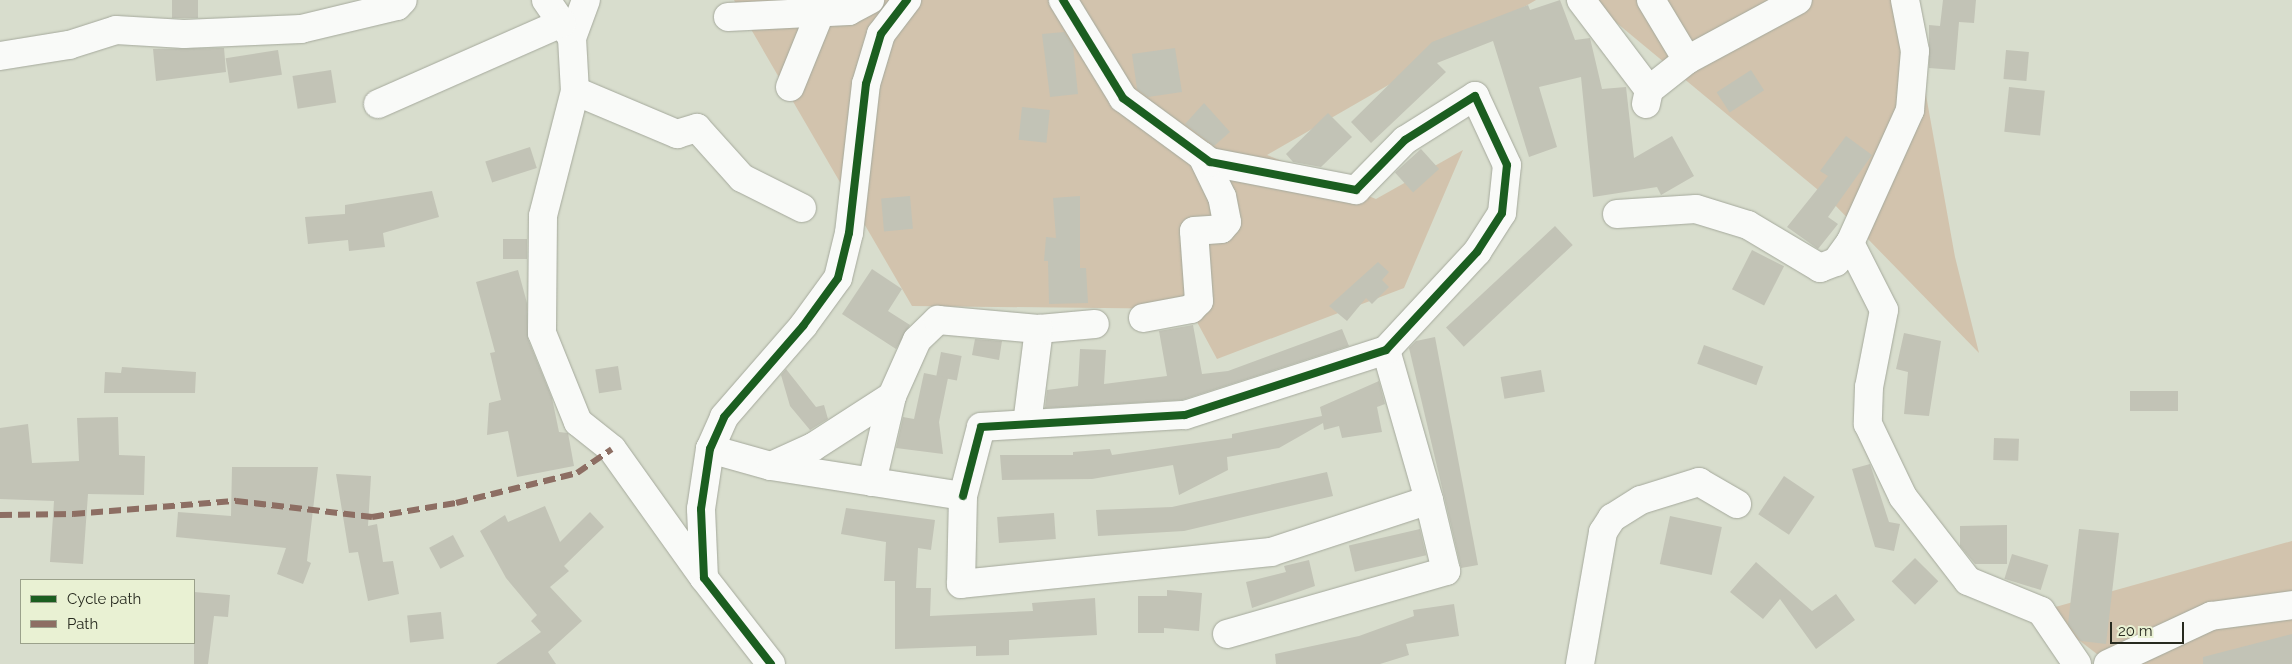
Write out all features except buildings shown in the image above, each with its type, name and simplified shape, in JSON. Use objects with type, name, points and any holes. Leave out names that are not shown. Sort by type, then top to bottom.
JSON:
[{"type":"street","points":[[0,56],[69,45],[116,30],[184,34],[301,29],[396,6],[403,0]]},
{"type":"street","points":[[546,0],[567,30],[575,91],[543,216],[542,333],[578,422],[612,449],[704,578],[771,664]]},
{"type":"street","points":[[378,104],[567,30],[586,0]]},
{"type":"street","points":[[728,17],[849,11],[870,0]]},
{"type":"street","points":[[704,578],[701,510],[710,449],[724,417],[803,326],[838,278],[849,233],[866,84],[881,34],[907,0]]},
{"type":"street","points":[[1063,0],[1123,98],[1210,162],[1356,190],[1405,140],[1475,96],[1506,165],[1502,213],[1477,252],[1386,350],[1184,415],[981,427],[963,496],[961,584],[1271,552],[1429,500]]},
{"type":"street","points":[[1581,0],[1647,97],[1687,60],[1798,0]]},
{"type":"street","points":[[1650,0],[1687,60]]},
{"type":"street","points":[[1617,214],[1696,209],[1748,225],[1820,268],[1836,262],[1850,243],[1910,110],[1915,51],[1905,0]]},
{"type":"street","points":[[790,87],[820,13]]},
{"type":"street","points":[[575,91],[677,134],[697,128],[742,178],[802,208]]},
{"type":"street","points":[[1143,318],[1190,310],[1199,301],[1194,232],[1221,229],[1227,222],[1222,197],[1202,156]]},
{"type":"street","points":[[1850,243],[1884,310],[1868,388],[1868,424],[1903,497],[1968,581],[2041,611],[2060,652],[2077,664]]},
{"type":"street","points":[[872,482],[892,396],[917,340],[938,320],[1038,329],[1095,324]]},
{"type":"street","points":[[1027,424],[1038,329]]},
{"type":"street","points":[[1227,634],[1446,571],[1429,500],[1386,350]]},
{"type":"street","points":[[771,466],[814,447],[892,396]]},
{"type":"street","points":[[710,449],[771,466],[963,496]]},
{"type":"street","points":[[1580,664],[1603,532],[1612,518],[1641,500],[1699,482],[1737,504]]},
{"type":"street","points":[[2108,664],[2211,616],[2292,605]]},
{"type":"shaded area","points":[[734,0],[1536,0],[1267,155],[1376,199],[1463,150],[1404,288],[1217,359],[1190,309],[912,306]]},
{"type":"shaded area","points":[[1589,0],[1909,0],[1955,257],[1979,353],[1829,199]]},
{"type":"shaded area","points":[[2292,541],[2292,664],[2110,664],[2041,611]]},
{"type":"marked path","points":[[0,515],[73,514],[236,501],[372,517],[456,503],[577,473],[612,449]]},
{"type":"cycle path","points":[[771,664],[704,578],[701,509],[710,449],[724,417],[803,326],[838,278],[849,233],[866,84],[881,34],[907,0]]},
{"type":"cycle path","points":[[963,496],[981,427],[1185,415],[1386,350],[1477,252],[1502,213],[1507,165],[1475,96],[1405,140],[1356,190],[1210,162],[1123,98],[1063,0]]}]
